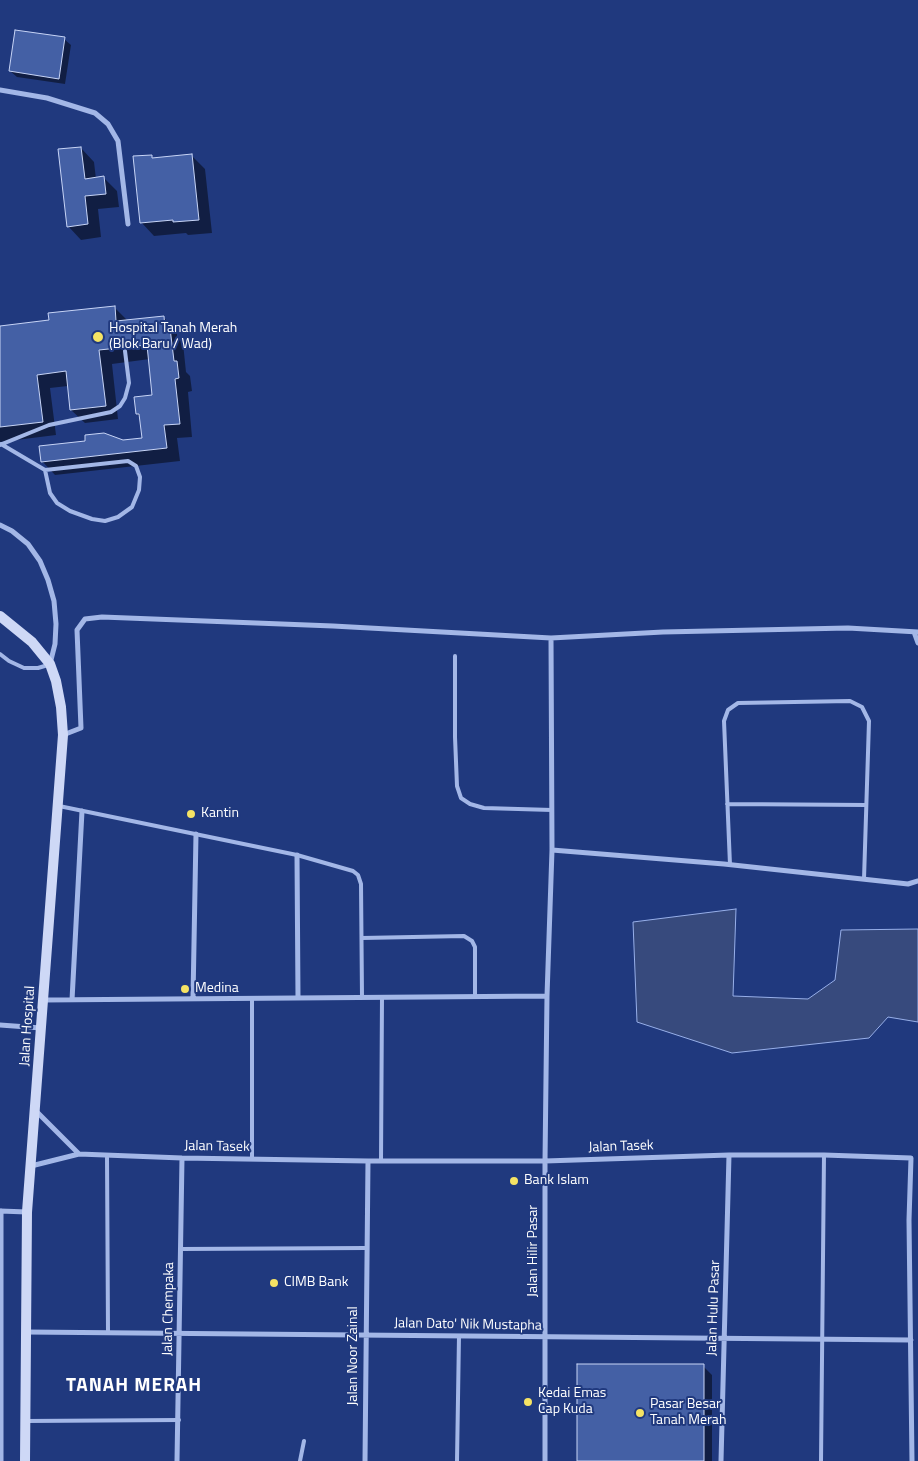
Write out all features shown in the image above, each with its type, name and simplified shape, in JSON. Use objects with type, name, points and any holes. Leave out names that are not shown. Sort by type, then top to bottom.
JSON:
[{"type":"main road","name":"Jalan Hospital","points":[[0,616],[32,642],[50,664],[56,681],[61,707],[63,735],[27,1212],[25,1461]]},
{"type":"street","points":[[0,90],[48,98],[95,113],[108,124],[118,141],[128,224]]},
{"type":"street","points":[[0,525],[12,531],[28,544],[40,561],[48,580],[54,601],[56,624],[56,644],[50,664]]},
{"type":"street","points":[[63,735],[82,728],[77,630],[85,619],[102,617],[333,626],[551,638],[673,632],[848,628],[916,632],[918,643]]},
{"type":"street","name":"Jalan Hilir Pasar","points":[[545,1461],[545,1161],[547,996],[552,850],[551,638]]},
{"type":"street","points":[[72,1000],[82,811]]},
{"type":"street","points":[[193,998],[196,834]]},
{"type":"street","points":[[552,850],[730,865],[908,884],[918,881]]},
{"type":"street","points":[[297,855],[298,998]]},
{"type":"street","points":[[44,1000],[547,996]]},
{"type":"street","points":[[0,1025],[41,1028]]},
{"type":"street","points":[[35,1110],[79,1154]]},
{"type":"street","name":"Jalan Tasek","points":[[30,1166],[79,1154],[182,1158],[368,1161],[545,1161],[729,1155],[824,1155],[918,1159]]},
{"type":"street","name":"Jalan Hulu Pasar","points":[[721,1461],[729,1155]]},
{"type":"street","name":"Jalan Chempaka","points":[[177,1461],[182,1158]]},
{"type":"street","points":[[912,1158],[909,1220],[912,1461]]},
{"type":"street","name":"Jalan Noor Zainal","points":[[365,1461],[368,1161]]},
{"type":"street","points":[[0,1461],[1,1211],[27,1212]]},
{"type":"street","name":"Jalan Dato' Nik Mustapha","points":[[26,1332],[911,1340]]},
{"type":"lane","points":[[0,444],[49,425],[111,412],[120,406],[125,398],[129,384],[125,351]]},
{"type":"lane","points":[[0,444],[45,470],[128,461],[136,466],[140,477],[139,490],[132,507],[118,518],[105,521],[92,520],[70,511],[57,503],[50,493],[45,470]]},
{"type":"lane","points":[[0,654],[9,661],[24,668],[38,668],[50,664]]},
{"type":"lane","points":[[455,656],[457,786],[461,798],[470,804],[484,808],[552,810]]},
{"type":"lane","points":[[730,865],[724,721],[728,710],[738,703],[850,701],[862,707],[869,721],[864,879]]},
{"type":"lane","points":[[728,804],[866,805]]},
{"type":"lane","points":[[58,806],[297,855],[353,871],[358,875],[361,884],[362,997]]},
{"type":"lane","points":[[362,938],[464,936],[472,941],[475,947],[475,996]]},
{"type":"lane","points":[[381,1161],[382,997]]},
{"type":"lane","points":[[252,998],[252,1159]]},
{"type":"lane","points":[[107,1155],[108,1332]]},
{"type":"lane","points":[[821,1461],[824,1155]]},
{"type":"lane","points":[[181,1248],[366,1248]]},
{"type":"lane","points":[[457,1461],[459,1336]]},
{"type":"lane","points":[[911,1350],[918,1349]]},
{"type":"lane","points":[[26,1421],[179,1420]]},
{"type":"lane","points":[[300,1461],[304,1441]]},
{"type":"water","points":[[736,909],[733,996],[808,999],[835,980],[841,930],[918,929],[918,1022],[888,1017],[869,1038],[732,1053],[637,1022],[633,922]]},
{"type":"building","points":[[15,30],[65,37],[59,79],[9,71]]},
{"type":"building","points":[[81,147],[85,179],[104,176],[106,194],[85,196],[88,224],[67,227],[58,149]]},
{"type":"building","points":[[192,154],[199,220],[140,223],[133,156],[152,155],[152,158]]},
{"type":"building","points":[[115,306],[116,321],[164,316],[165,329],[170,328],[174,361],[177,361],[179,378],[175,379],[180,424],[164,425],[167,448],[41,462],[39,446],[85,441],[85,435],[104,433],[123,440],[142,438],[139,414],[136,414],[134,397],[152,395],[147,345],[99,350],[106,406],[70,410],[66,371],[37,375],[43,422],[0,427],[0,326],[49,320],[48,313]]},
{"type":"building","name":"Pasar Besar Tanah Merah","points":[[577,1364],[704,1364],[704,1461],[577,1461]]},
{"type":"place","name":"Hospital Tanah Merah (Blok Baru / Wad)","points":[[98,337]]},
{"type":"place","name":"Kantin","points":[[191,814]]},
{"type":"place","name":"Medina","points":[[185,989]]},
{"type":"place","name":"Bank Islam","points":[[514,1181]]},
{"type":"place","name":"CIMB Bank","points":[[274,1283]]},
{"type":"place","name":"Kedai Emas Cap Kuda","points":[[528,1402]]},
{"type":"place","name":"Pasar Besar Tanah Merah","points":[[640,1413]]},
{"type":"district","name":"TANAH MERAH","points":[[134,1386]]}]
